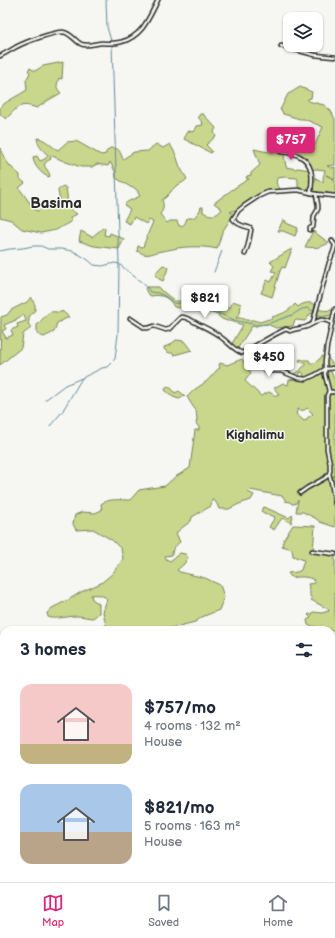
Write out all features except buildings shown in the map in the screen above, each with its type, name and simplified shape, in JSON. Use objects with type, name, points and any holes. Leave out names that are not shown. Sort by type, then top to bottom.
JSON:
[{"type":"street","points":[[0,56],[16,47],[61,32],[69,34],[81,44],[112,44],[122,42],[142,30],[148,22],[158,0]]},
{"type":"street","points":[[281,46],[316,55],[335,57]]},
{"type":"street","points":[[281,152],[296,155],[306,161],[311,172],[311,193]]},
{"type":"street","points":[[245,254],[251,230],[250,228],[238,224],[233,220],[241,208],[259,196],[268,192],[293,190],[303,190],[316,194],[335,196]]},
{"type":"street","points":[[310,230],[310,228],[313,227],[314,216],[318,209],[316,194]]},
{"type":"street","points":[[313,322],[334,250],[335,244],[332,241]]},
{"type":"street","points":[[335,309],[327,346],[325,369],[329,391],[327,396],[327,449],[330,468],[329,474],[335,504]]},
{"type":"street","points":[[130,318],[145,328],[154,326],[166,330],[182,317],[191,319],[197,324],[214,332],[241,353],[286,329],[290,331],[303,328],[313,322],[323,320],[332,323]]},
{"type":"street","points":[[251,348],[266,371],[281,371],[298,378],[306,379],[325,369],[335,368]]},
{"type":"street","points":[[329,391],[335,392]]},
{"type":"street","points":[[330,468],[335,469]]},
{"type":"street","points":[[300,493],[329,474]]},
{"type":"street","points":[[312,551],[335,554]]},
{"type":"green space","points":[[63,62],[62,79],[59,78],[57,86],[61,93],[37,108],[31,106],[19,107],[6,119],[0,114],[0,107],[27,90],[26,80],[30,73],[28,70],[30,68],[35,71],[43,66]]},
{"type":"green space","points":[[300,87],[312,92],[311,98],[308,99],[308,101],[324,105],[331,111],[335,119],[335,165],[327,166],[332,168],[335,167],[335,179],[326,175],[335,180],[335,197],[326,192],[329,196],[313,194],[298,188],[297,178],[277,178],[276,181],[280,189],[278,190],[278,193],[268,192],[262,194],[238,209],[230,212],[234,214],[222,232],[217,249],[207,247],[189,247],[149,254],[140,253],[137,251],[138,246],[143,247],[153,222],[149,220],[146,224],[134,217],[130,224],[124,221],[130,209],[124,205],[140,196],[138,191],[133,187],[132,188],[116,178],[115,171],[110,162],[108,166],[97,164],[92,167],[81,167],[50,155],[51,159],[44,165],[49,173],[49,177],[38,169],[33,160],[33,157],[37,156],[40,161],[45,159],[48,155],[41,148],[37,138],[45,141],[58,150],[67,142],[76,141],[101,155],[106,154],[110,148],[116,148],[120,152],[123,159],[134,152],[148,151],[156,144],[163,148],[170,144],[187,179],[176,186],[162,200],[163,207],[160,214],[167,223],[170,221],[177,221],[179,226],[182,226],[187,218],[194,218],[201,207],[203,207],[203,212],[208,214],[216,215],[220,212],[222,209],[214,203],[249,179],[246,178],[247,176],[251,175],[251,173],[260,165],[254,149],[284,154],[286,167],[310,170],[310,163],[296,156],[282,153],[296,147],[313,149],[323,127],[304,119],[283,114],[280,110],[288,94]],"holes":[[[316,169],[325,170],[323,182],[312,176],[316,179],[312,185],[310,185],[309,180],[312,178],[311,173],[308,171],[311,172],[310,170]]]},
{"type":"green space","points":[[200,114],[203,114],[216,128],[214,132],[216,136],[206,145],[211,150],[211,153],[184,139],[188,131],[194,132],[197,126],[203,125],[198,117]]},
{"type":"green space","points":[[0,148],[10,166],[20,175],[20,179],[25,183],[19,188],[35,210],[38,211],[46,204],[47,207],[54,208],[63,207],[66,209],[67,207],[77,214],[70,218],[72,221],[56,230],[41,233],[22,229],[11,220],[0,217]]},
{"type":"green space","points":[[63,186],[66,188],[67,206],[59,197],[58,189]]},
{"type":"green space","points":[[283,220],[286,221],[286,223],[298,228],[295,236],[283,231],[278,231]]},
{"type":"green space","points":[[104,227],[104,235],[109,236],[110,233],[124,239],[119,249],[94,246],[79,241],[81,231],[92,237]]},
{"type":"green space","points":[[313,231],[329,243],[312,248],[305,247]]},
{"type":"green space","points":[[292,249],[285,268],[282,267],[280,271],[272,297],[261,293],[267,280],[271,282],[276,272],[271,271],[274,266],[270,262]]},
{"type":"green space","points":[[163,265],[168,267],[163,281],[155,275]]},
{"type":"green space","points":[[159,287],[160,290],[175,301],[189,301],[209,306],[213,310],[220,312],[221,308],[230,308],[233,301],[241,304],[240,313],[236,318],[260,322],[272,319],[272,317],[285,312],[295,304],[298,307],[305,303],[312,303],[320,310],[335,310],[335,322],[333,326],[325,321],[325,318],[322,321],[311,313],[305,321],[296,320],[293,326],[276,328],[267,324],[258,325],[255,327],[252,326],[236,351],[230,347],[243,325],[222,319],[218,316],[219,314],[207,312],[200,306],[192,305],[179,308],[174,307],[170,301],[164,297],[158,295],[151,296],[147,293],[145,288]]},
{"type":"green space","points":[[31,297],[35,305],[35,310],[29,317],[28,323],[31,328],[23,334],[21,348],[0,365],[1,317],[7,315],[11,310],[27,302]],"holes":[[[24,315],[26,321],[17,324],[18,327],[11,330],[13,335],[6,338],[2,331],[6,329],[4,325]]]},
{"type":"green space","points":[[62,311],[69,317],[57,323],[54,332],[44,337],[37,334],[37,325],[49,312]]},
{"type":"green space","points":[[176,340],[184,341],[192,350],[174,355],[164,349],[164,347],[170,345]]},
{"type":"green space","points":[[325,354],[335,367],[330,369],[335,381],[335,393],[330,394],[335,394],[335,475],[331,478],[335,476],[335,527],[320,522],[303,512],[296,512],[298,500],[295,504],[292,504],[285,501],[282,496],[250,490],[248,492],[254,495],[251,500],[229,509],[219,509],[214,500],[212,500],[211,506],[192,517],[191,521],[176,533],[180,542],[174,548],[172,555],[165,556],[166,559],[170,561],[180,553],[185,554],[188,557],[184,564],[177,570],[205,578],[220,585],[224,597],[219,610],[202,617],[195,622],[179,626],[106,626],[103,612],[107,599],[102,596],[91,595],[92,599],[99,604],[99,613],[93,618],[77,616],[58,618],[48,617],[47,613],[52,608],[101,583],[112,574],[123,559],[121,549],[112,540],[93,529],[76,530],[73,524],[75,515],[82,512],[95,513],[102,510],[101,504],[104,502],[130,500],[139,490],[165,486],[175,477],[190,468],[195,430],[199,430],[199,427],[196,424],[196,410],[187,397],[220,368],[220,363],[227,365],[242,359],[251,373],[245,381],[261,396],[269,392],[276,396],[279,395],[274,388],[283,383],[288,385],[289,380],[295,379],[301,381],[304,375],[303,373],[301,372],[296,377],[294,375],[298,371],[300,372],[307,364],[300,362],[300,359],[309,360],[310,363],[315,363]],"holes":[[[307,408],[313,414],[304,421],[296,414],[298,409],[305,410]]]},
{"type":"green space","points":[[167,386],[175,393],[179,391],[185,396],[179,399],[173,397],[165,390]]},
{"type":"green space","points":[[264,507],[289,518],[292,515],[291,523],[282,518],[274,530],[269,527],[275,517],[261,511]]},
{"type":"green space","points":[[293,525],[315,526],[313,551],[335,555],[335,626],[308,625],[307,620],[311,618],[308,615],[309,614],[312,615],[313,612],[322,613],[329,611],[311,600],[308,584],[315,583],[313,579],[303,577],[293,578],[288,573],[301,570],[304,560],[293,556],[292,549],[282,546],[284,539]]},
{"type":"waterway","points":[[50,426],[62,412],[82,378],[107,367],[115,359],[118,334],[119,264],[112,44],[107,27],[106,0]]},
{"type":"waterway","points":[[0,251],[41,246],[48,249],[73,251],[94,265],[102,266],[115,263],[119,264],[146,286],[150,292],[165,296],[174,303],[200,306],[207,312],[220,314],[237,321],[258,325],[267,324],[292,315],[302,309],[308,308],[314,312]]},
{"type":"waterway","points":[[214,272],[222,251]]},
{"type":"waterway","points":[[317,314],[326,316],[334,313]]},
{"type":"waterway","points":[[45,400],[65,385],[82,378]]},
{"type":"district","name":"Basima","points":[[56,203]]},
{"type":"district","name":"Kighalimu","points":[[255,435]]}]
